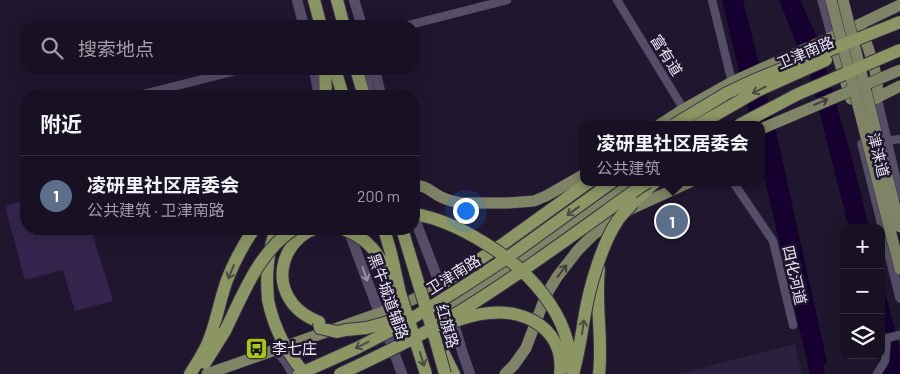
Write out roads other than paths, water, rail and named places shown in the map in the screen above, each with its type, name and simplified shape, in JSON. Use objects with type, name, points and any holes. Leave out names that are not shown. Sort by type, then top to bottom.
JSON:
[{"type":"highway","points":[[314,0],[319,20]]},
{"type":"highway","points":[[337,0],[342,20]]},
{"type":"highway","points":[[681,121],[757,79],[900,22]]},
{"type":"highway","name":"卫津南路","points":[[705,121],[776,82],[900,29]]},
{"type":"highway","points":[[747,121],[798,94],[900,50]]},
{"type":"highway","points":[[325,75],[326,90]]},
{"type":"highway","points":[[337,75],[341,90]]},
{"type":"highway","points":[[358,75],[362,90]]},
{"type":"highway","points":[[440,285],[475,264],[583,186]]},
{"type":"highway","name":"卫津南路","points":[[299,374],[357,348],[445,304],[606,186]]},
{"type":"highway","points":[[431,332],[642,186]]},
{"type":"highway","points":[[572,374],[581,342],[591,284],[608,238],[618,221],[650,186]]},
{"type":"highway","points":[[420,216],[454,226],[473,236],[505,256],[526,275],[542,292],[561,323],[569,348],[572,374]]},
{"type":"highway","points":[[190,374],[206,347],[231,270],[250,235]]},
{"type":"highway","points":[[274,235],[268,254],[266,275],[271,317],[280,340],[305,374]]},
{"type":"highway","points":[[196,374],[218,344],[265,255],[286,235]]},
{"type":"highway","points":[[302,235],[290,247],[285,257],[282,275],[283,282],[287,296],[294,306],[303,314],[318,322],[320,328],[337,332],[366,328],[445,304]]},
{"type":"highway","points":[[356,235],[376,252],[400,293]]},
{"type":"highway","points":[[386,235],[400,293],[426,374]]},
{"type":"highway","name":"红旗路","points":[[404,235],[445,374]]},
{"type":"highway","points":[[599,374],[601,345],[598,288],[600,260]]},
{"type":"highway","points":[[340,374],[431,332],[482,314],[506,312],[519,315],[544,327],[553,337],[560,354],[560,374]]},
{"type":"highway","points":[[431,332],[454,374]]},
{"type":"main road","points":[[297,0],[302,20]]},
{"type":"main road","points":[[354,0],[360,20]]},
{"type":"main road","points":[[832,0],[900,270]]},
{"type":"main road","points":[[843,0],[900,227]]},
{"type":"main road","points":[[665,121],[732,82],[900,5]]},
{"type":"main road","points":[[886,27],[900,17]]},
{"type":"main road","points":[[855,27],[860,29],[865,41],[877,83],[877,98]]},
{"type":"main road","points":[[833,37],[838,72],[853,107],[877,98],[900,86]]},
{"type":"main road","points":[[765,127],[900,70]]},
{"type":"main road","points":[[752,121],[766,104],[838,72]]},
{"type":"main road","points":[[315,75],[318,90]]},
{"type":"main road","points":[[366,75],[369,90]]},
{"type":"main road","points":[[376,75],[379,90]]},
{"type":"main road","points":[[676,121],[684,109]]},
{"type":"main road","points":[[420,185],[441,197],[462,203],[529,202],[546,196],[580,177]]},
{"type":"main road","points":[[445,304],[503,274],[628,186]]},
{"type":"main road","points":[[505,374],[526,348],[549,290],[578,250],[622,213],[681,186]]},
{"type":"main road","points":[[420,231],[469,371]]},
{"type":"main road","name":"黑牛城道辅路","points":[[350,235],[402,374]]},
{"type":"main road","points":[[207,374],[380,314],[440,285]]},
{"type":"main road","points":[[273,350],[283,356],[293,374]]},
{"type":"street","points":[[420,22],[507,0]]},
{"type":"street","name":"富有道","points":[[617,0],[692,121]]},
{"type":"street","points":[[712,0],[732,82]]},
{"type":"street","points":[[822,0],[833,37]]},
{"type":"street","points":[[827,0],[836,30],[833,37]]},
{"type":"street","points":[[160,90],[219,75]]},
{"type":"street","name":"津涞道","points":[[877,98],[900,196]]},
{"type":"street","name":"津涞道","points":[[853,107],[900,298]]},
{"type":"street","points":[[886,141],[900,139]]},
{"type":"street","name":"四化河道","points":[[736,186],[773,241],[793,325]]},
{"type":"street","points":[[877,374],[885,360],[887,338],[900,335]]},
{"type":"place","name":"凌研里社区居委会","points":[[672,221]]},
{"type":"place","name":"李七庄","points":[[256,348]]}]
